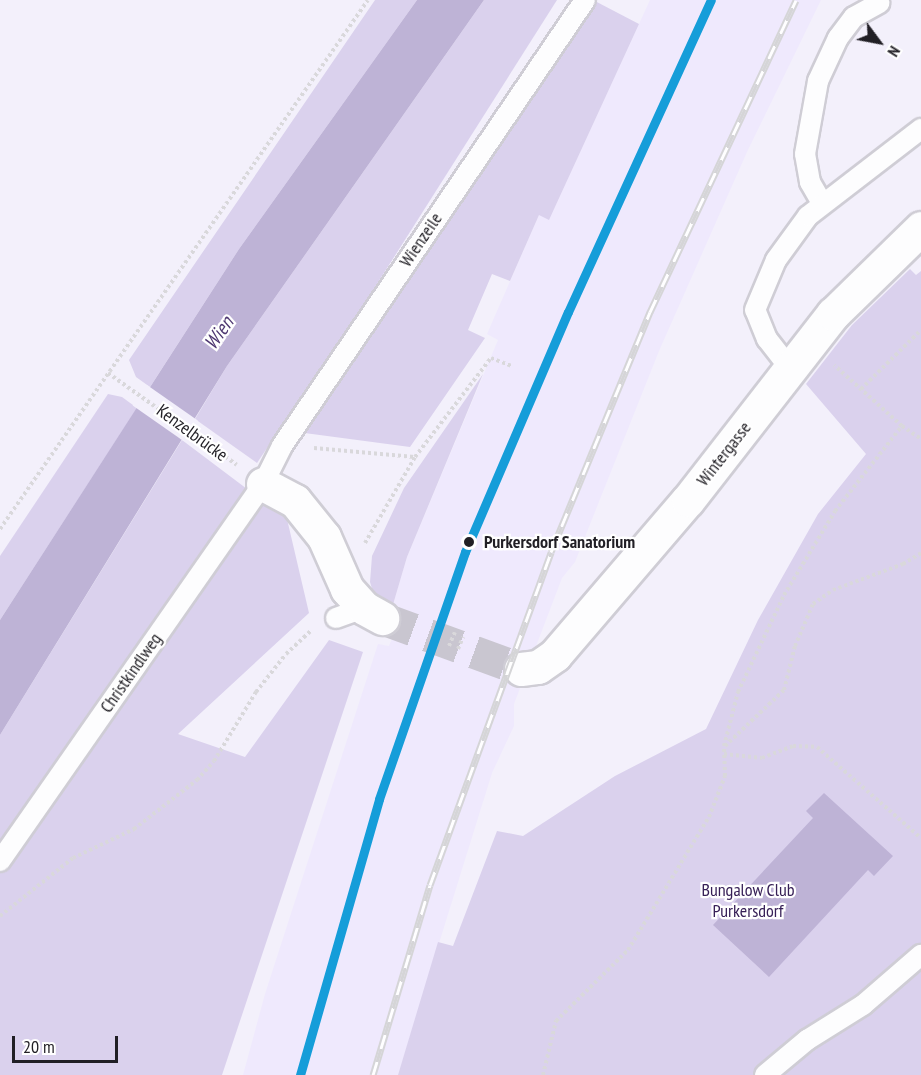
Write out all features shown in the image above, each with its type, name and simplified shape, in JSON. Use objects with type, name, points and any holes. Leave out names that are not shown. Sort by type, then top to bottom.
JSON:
[{"type":"street","name":"Wintergasse","points":[[521,669],[538,667],[555,655],[688,501],[798,355],[833,314],[921,228]]},
{"type":"street","points":[[255,478],[295,501],[324,537],[357,608]]},
{"type":"lane","name":"Wienzeile","points":[[255,478],[282,446],[585,0]]},
{"type":"lane","points":[[822,203],[810,182],[805,154],[818,81],[838,38],[854,17],[879,3]]},
{"type":"lane","points":[[798,355],[767,339],[755,310],[776,260],[822,203],[921,129]]},
{"type":"lane","name":"Christkindlweg","points":[[0,861],[255,478]]},
{"type":"lane","points":[[765,1075],[807,1040],[863,1005],[921,955]]},
{"type":"path","points":[[0,529],[368,0]]},
{"type":"path","points":[[861,389],[921,330]]},
{"type":"path","points":[[798,355],[861,389],[921,439]]},
{"type":"path","points":[[0,916],[73,858],[134,829],[197,780],[214,761],[256,692],[286,654],[312,630],[357,608],[370,531],[415,457],[490,358],[512,366]]},
{"type":"path","name":"Kenzelbrücke","points":[[108,373],[255,478]]},
{"type":"path","points":[[543,1075],[556,1021],[628,950],[709,817],[725,776],[724,746],[738,692],[784,595],[835,511],[903,426]]},
{"type":"path","points":[[282,446],[415,457]]},
{"type":"path","points":[[724,746],[784,690],[795,646],[813,604],[833,590],[903,564],[921,553]]},
{"type":"path","points":[[449,646],[455,632]]},
{"type":"path","points":[[458,649],[463,637]]},
{"type":"path","points":[[724,754],[762,758],[793,746],[816,747],[921,838]]},
{"type":"shaded area","points":[[650,0],[821,0],[747,152],[659,351],[575,562],[562,578],[514,704],[514,726],[492,773],[398,1075],[243,1075],[265,994],[378,644],[389,646],[402,615],[392,608],[407,557],[498,340],[487,334],[539,215],[554,209]]},
{"type":"green space","points":[[375,0],[417,0],[239,249],[150,387],[136,377],[129,360]]},
{"type":"green space","points":[[484,0],[557,0],[370,295],[257,463],[195,419],[227,366]]},
{"type":"green space","points":[[593,0],[639,24],[549,220],[539,215],[510,281],[492,274],[468,330],[485,338],[410,447],[297,432]]},
{"type":"green space","name":"Bungalow Club Purkersdorf","points":[[910,269],[916,275],[921,271],[921,1075],[398,1075],[438,942],[453,946],[497,831],[523,836],[615,776],[706,729],[758,620],[818,514],[866,454],[806,384],[852,325]]},
{"type":"green space","points":[[483,374],[407,557],[392,608],[374,595],[370,582],[372,556],[404,488]]},
{"type":"green space","points":[[108,394],[122,397],[137,408],[0,620],[0,556]]},
{"type":"green space","points":[[182,440],[287,519],[309,613],[178,734],[245,757],[329,640],[363,652],[222,1075],[0,1075],[0,735]]},
{"type":"water","name":"Wien","points":[[417,0],[484,0],[227,366],[0,735],[0,620],[239,249]]},
{"type":"water","points":[[824,793],[893,856],[874,876],[868,870],[769,977],[713,925],[813,818],[806,811]]},
{"type":"pier","points":[[147,385],[198,421],[183,441],[133,405]]},
{"type":"tunnel","points":[[382,618],[521,669]]},
{"type":"railway","points":[[373,1075],[430,885],[551,552],[650,312],[796,0]]},
{"type":"transit line","points":[[300,1075],[379,799],[465,552],[568,312],[711,0]]},
{"type":"place","name":"Purkersdorf Sanatorium","points":[[469,542]]}]
